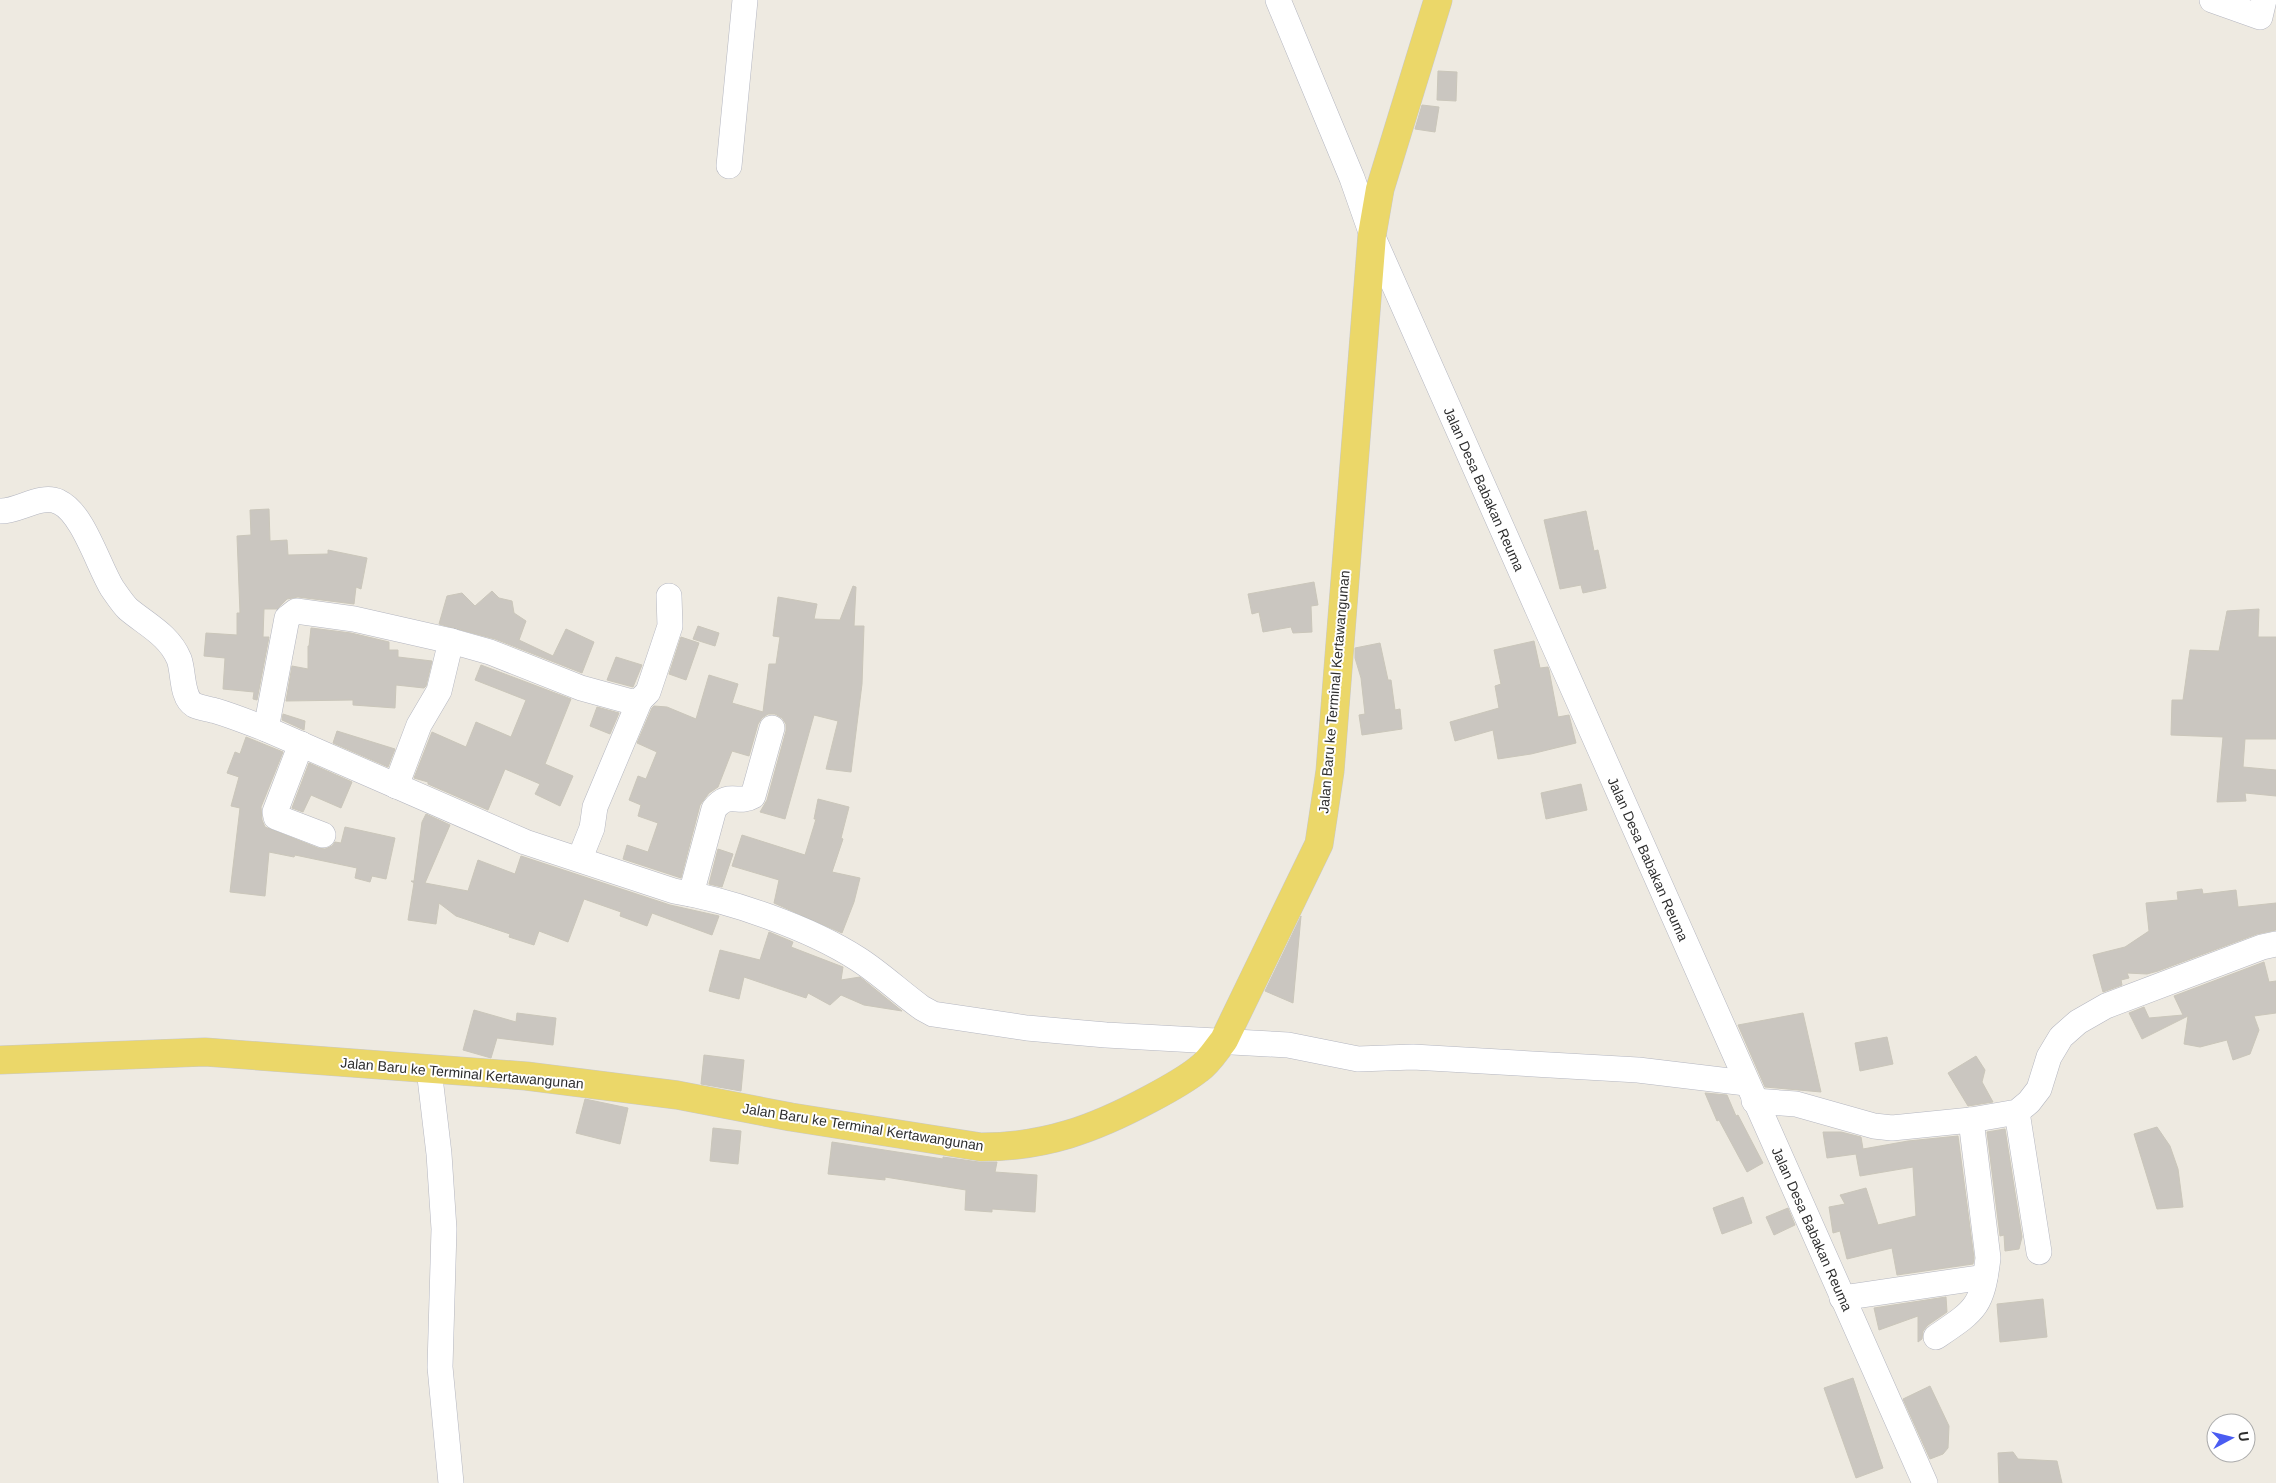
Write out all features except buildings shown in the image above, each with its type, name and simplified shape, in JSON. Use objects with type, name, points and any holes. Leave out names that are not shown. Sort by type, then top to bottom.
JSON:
[{"type":"main road","name":"Jalan Baru ke Terminal Kertawangunan","points":[[8,1060],[204,1052],[526,1076],[678,1096],[791,1117],[981,1147],[1012,1147],[1069,1135],[1124,1113],[1181,1082],[1201,1068],[1224,1040],[1319,844],[1330,771],[1372,235],[1380,189],[1438,0]]},
{"type":"street","points":[[729,166],[745,0]]},
{"type":"street","name":"Jalan Desa Babakan Reuma","points":[[1278,0],[1352,178],[1372,235],[1750,1092],[1925,1483]]},
{"type":"street","points":[[2212,0],[2260,17],[2264,0]]},
{"type":"street","points":[[4,512],[49,500],[58,501],[66,507],[79,522],[113,589],[128,608],[148,622],[173,649],[184,673],[188,698],[194,704],[266,729],[525,842],[580,858],[674,891],[691,894],[771,918],[821,938],[858,959],[922,1008],[933,1014],[1027,1028],[1106,1035],[1224,1040],[1288,1046],[1344,1057],[1413,1057],[1638,1070],[1750,1092],[1874,1126],[1892,1128],[1970,1120],[2016,1112],[2029,1102],[2039,1089],[2049,1057],[2061,1037],[2078,1022],[2106,1006],[2253,950],[2276,944]]},
{"type":"street","points":[[580,858],[592,828],[595,806],[640,700],[648,692],[670,626],[669,596]]},
{"type":"street","points":[[266,729],[286,618],[296,611],[354,620],[450,641],[490,652],[581,688],[618,700],[632,702],[640,700]]},
{"type":"street","points":[[396,786],[419,725],[439,690],[450,641]]},
{"type":"street","points":[[691,894],[714,810],[720,802],[730,797],[749,798],[753,796],[772,728]]},
{"type":"street","points":[[301,744],[274,812],[276,817],[323,835]]},
{"type":"street","points":[[429,1069],[444,1229],[440,1367],[451,1483]]},
{"type":"street","points":[[2016,1112],[2039,1252]]},
{"type":"street","points":[[1936,1337],[1966,1317],[1978,1303],[1988,1258],[1970,1120]]},
{"type":"street","points":[[1842,1298],[1985,1277]]}]
